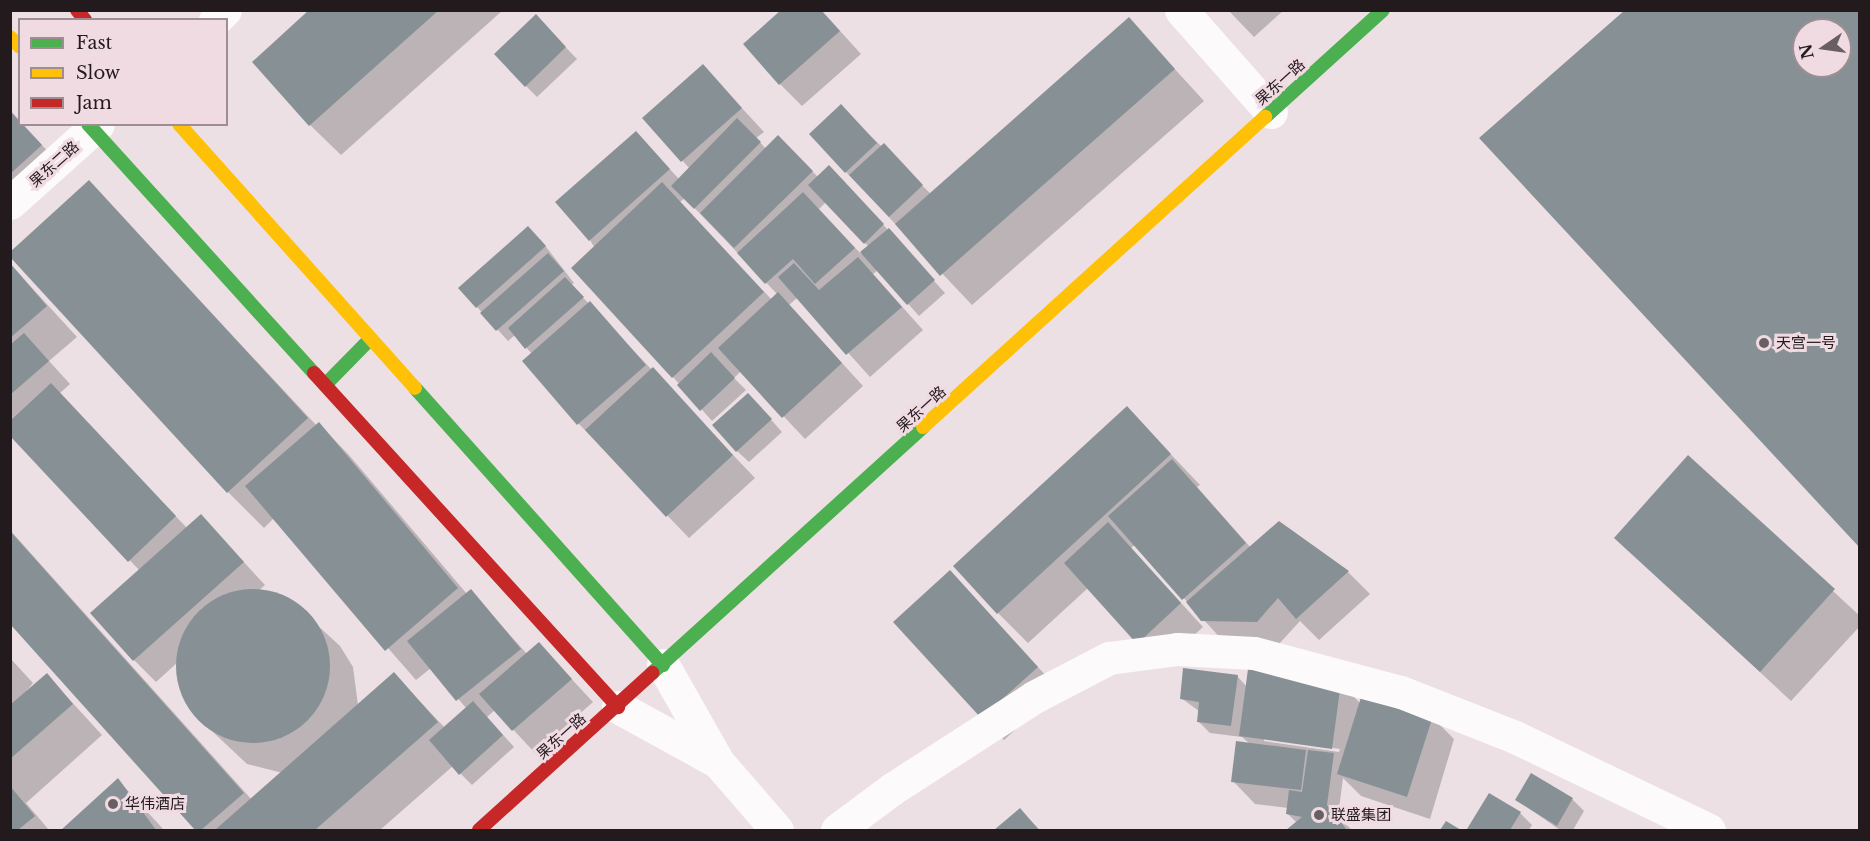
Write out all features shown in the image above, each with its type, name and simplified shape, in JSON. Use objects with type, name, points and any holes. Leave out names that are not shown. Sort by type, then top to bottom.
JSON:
[{"type":"street","points":[[1181,10],[1271,112]]},
{"type":"street","name":"果东一路","points":[[479,831],[1383,10]]},
{"type":"street","points":[[93,126],[618,707],[718,762]]},
{"type":"street","name":"果东二路","points":[[10,203],[93,126]]},
{"type":"street","points":[[181,126],[663,665],[718,762],[777,831]]},
{"type":"street","points":[[325,385],[370,339]]},
{"type":"street","points":[[837,831],[892,789],[1034,697],[1109,658],[1177,649],[1254,653],[1401,692],[1515,737],[1709,831]]},
{"type":"building","points":[[309,10],[439,10],[309,126],[252,62]]},
{"type":"building","points":[[781,10],[821,10],[840,31],[779,85],[743,44]]},
{"type":"building","name":"天宫一号","points":[[1625,10],[1860,10],[1860,548],[1479,138]]},
{"type":"building","points":[[536,14],[566,47],[525,87],[494,54]]},
{"type":"building","points":[[1129,17],[1175,69],[940,276],[895,224]]},
{"type":"building","points":[[703,64],[742,108],[681,162],[642,118]]},
{"type":"building","points":[[841,104],[877,143],[845,173],[809,134]]},
{"type":"building","points":[[10,111],[18,120],[18,126],[24,126],[42,145],[10,174]]},
{"type":"building","points":[[737,118],[761,142],[694,209],[671,186]]},
{"type":"building","points":[[636,131],[670,169],[589,241],[555,202]]},
{"type":"building","points":[[778,135],[813,171],[734,248],[700,213]]},
{"type":"building","points":[[884,143],[923,185],[889,217],[849,175]]},
{"type":"building","points":[[829,165],[884,224],[864,244],[808,185]]},
{"type":"building","points":[[89,180],[308,418],[227,493],[10,257],[10,252]]},
{"type":"building","points":[[662,182],[764,292],[672,378],[571,268]]},
{"type":"building","points":[[803,192],[855,248],[815,284],[793,259],[765,284],[737,253]]},
{"type":"building","points":[[528,226],[546,246],[476,308],[458,288]]},
{"type":"building","points":[[889,228],[935,280],[907,305],[860,252]]},
{"type":"building","points":[[548,253],[564,271],[496,331],[480,313]]},
{"type":"building","points":[[858,257],[902,307],[846,355],[778,277],[794,263],[819,290]]},
{"type":"building","points":[[10,263],[47,306],[10,338]]},
{"type":"building","points":[[565,277],[584,297],[525,349],[508,328]]},
{"type":"building","points":[[778,292],[842,363],[782,418],[718,348]]},
{"type":"building","points":[[590,301],[646,365],[577,425],[522,361]]},
{"type":"building","points":[[24,333],[49,361],[10,395],[10,345]]},
{"type":"building","points":[[711,352],[735,378],[700,411],[677,385]]},
{"type":"building","points":[[653,367],[733,455],[666,517],[585,430]]},
{"type":"building","points":[[51,383],[176,516],[128,562],[10,436],[10,421]]},
{"type":"building","points":[[748,393],[772,419],[736,452],[712,425]]},
{"type":"building","points":[[1127,406],[1171,454],[997,614],[953,566]]},
{"type":"building","points":[[319,422],[458,588],[385,651],[245,486]]},
{"type":"building","points":[[1688,455],[1835,589],[1760,672],[1614,538]]},
{"type":"building","points":[[1172,459],[1246,543],[1182,600],[1108,516]]},
{"type":"building","points":[[201,514],[244,562],[133,661],[90,613]]},
{"type":"building","points":[[1279,521],[1349,571],[1296,619],[1278,598],[1257,622],[1201,621],[1186,602]]},
{"type":"building","points":[[1108,522],[1181,603],[1137,644],[1064,563]]},
{"type":"building","points":[[10,531],[244,793],[201,830],[195,830],[10,624]]},
{"type":"building","points":[[950,570],[1038,667],[981,718],[893,622]]},
{"type":"building","points":[[253,589],[282,595],[296,602],[307,612],[317,623],[324,637],[330,666],[324,695],[317,709],[307,720],[296,730],[282,737],[253,743],[224,737],[210,730],[199,720],[189,709],[182,695],[176,666],[182,637],[189,623],[199,612],[210,602],[224,595]]},
{"type":"building","points":[[471,589],[521,649],[456,701],[407,641]]},
{"type":"building","points":[[539,642],[572,679],[512,731],[479,694]]},
{"type":"building","points":[[1183,668],[1238,675],[1231,726],[1197,722],[1199,702],[1180,699]]},
{"type":"building","points":[[1248,669],[1341,682],[1332,749],[1239,736]]},
{"type":"building","points":[[394,672],[438,722],[315,830],[215,830]]},
{"type":"building","points":[[47,673],[73,704],[10,759],[10,705]]},
{"type":"building","points":[[1362,694],[1433,716],[1407,797],[1337,774]]},
{"type":"building","points":[[473,701],[503,735],[459,775],[429,740]]},
{"type":"building","points":[[1236,741],[1306,750],[1301,790],[1231,782]]},
{"type":"building","points":[[1308,750],[1334,753],[1327,805],[1347,830],[1286,830],[1302,817],[1286,814],[1289,790],[1302,792]]},
{"type":"building","points":[[1531,773],[1573,798],[1557,826],[1515,800]]},
{"type":"building","name":"华伟酒店","points":[[118,778],[156,830],[61,830]]},
{"type":"building","points":[[10,786],[35,816],[18,830],[10,830]]},
{"type":"building","points":[[1489,793],[1521,812],[1510,830],[1467,829]]},
{"type":"building","points":[[1020,808],[1039,830],[994,830]]},
{"type":"building","points":[[1446,821],[1461,830],[1440,830]]},
{"type":"traffic: fast","points":[[1265,117],[1383,10]]},
{"type":"traffic: fast","points":[[90,126],[314,373]]},
{"type":"traffic: fast","points":[[325,385],[370,339]]},
{"type":"traffic: fast","points":[[415,388],[663,665]]},
{"type":"traffic: fast","points":[[652,673],[923,427]]},
{"type":"traffic: slow","points":[[10,37],[18,45]]},
{"type":"traffic: slow","points":[[923,427],[1265,117]]},
{"type":"traffic: slow","points":[[181,126],[415,388]]},
{"type":"traffic: jam","points":[[77,10],[83,18]]},
{"type":"traffic: jam","points":[[314,373],[618,707]]},
{"type":"traffic: jam","points":[[479,830],[652,673]]},
{"type":"place","name":"天宫一号","points":[[1764,343]]},
{"type":"place","name":"华伟酒店","points":[[113,804]]},
{"type":"place","name":"联盛集团","points":[[1319,815]]}]
